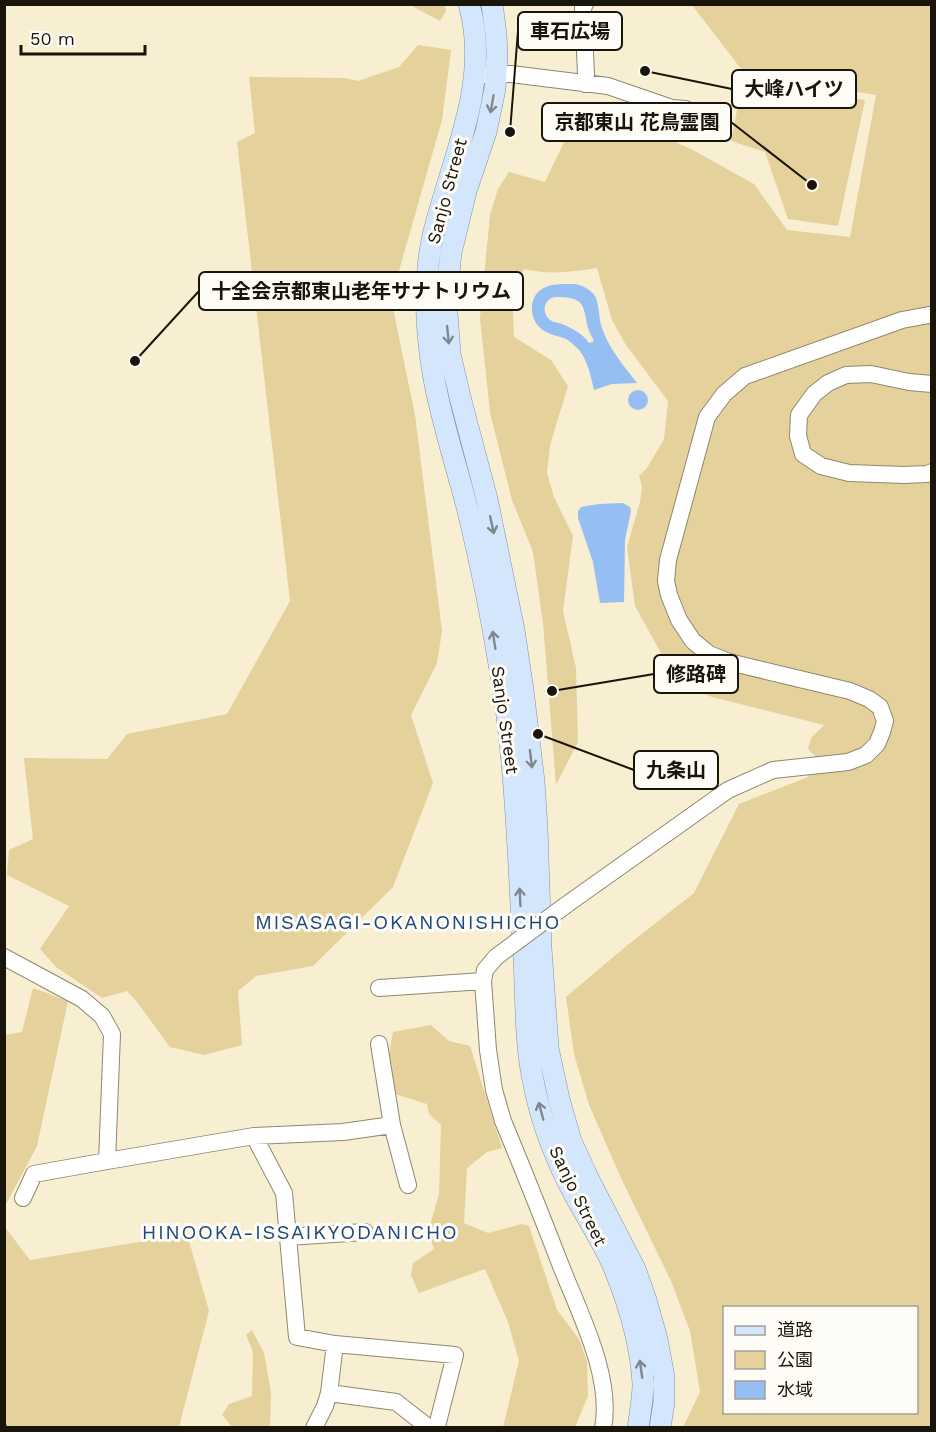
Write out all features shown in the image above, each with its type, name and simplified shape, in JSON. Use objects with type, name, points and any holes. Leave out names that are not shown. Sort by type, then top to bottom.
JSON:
[{"type":"main road","name":"Sanjo Street","points":[[469,4],[476,35],[475,76],[465,125],[431,245],[428,275],[427,318],[434,379],[475,544],[491,620],[506,716],[517,823],[531,1073],[541,1115],[555,1152],[569,1185],[614,1266],[629,1308],[643,1385],[638,1428]]},
{"type":"main road","name":"Sanjo Street","points":[[492,4],[496,34],[496,74],[486,132],[466,191],[451,254],[446,299],[450,354],[487,499],[514,630],[523,690],[534,781],[548,1048],[571,1141],[635,1269],[646,1300],[657,1339],[664,1377],[664,1402],[660,1428]]},
{"type":"street","points":[[585,4],[583,8],[585,84]]},
{"type":"street","points":[[475,76],[512,74],[608,86],[672,108],[686,109]]},
{"type":"street","points":[[603,1428],[605,1419],[603,1385],[593,1346],[503,1121],[494,1090],[488,1050],[483,981],[485,970],[496,957],[566,904],[728,790],[773,770],[848,762],[866,755],[877,744],[885,721],[880,707],[869,699],[820,682],[729,662],[709,654],[693,641],[679,620],[669,596],[666,581],[669,561],[707,417],[724,394],[745,376],[902,320],[932,315]]},
{"type":"street","points":[[932,384],[871,374],[846,375],[828,383],[814,394],[799,415],[798,436],[803,454],[821,466],[849,473],[904,475],[932,472]]},
{"type":"street","points":[[4,957],[82,999],[102,1016],[112,1034],[107,1161]]},
{"type":"street","points":[[379,988],[483,981]]},
{"type":"street","points":[[379,1044],[392,1125],[408,1185]]},
{"type":"street","points":[[23,1198],[34,1174],[254,1136],[343,1132],[392,1125]]},
{"type":"street","points":[[254,1136],[284,1193],[297,1337],[335,1344],[455,1355],[437,1426],[428,1427],[396,1402],[329,1393]]},
{"type":"street","points":[[287,1237],[365,1232]]},
{"type":"street","points":[[314,1428],[329,1393],[335,1344]]},
{"type":"green space","points":[[410,5],[444,5],[446,11],[440,21]]},
{"type":"green space","points":[[692,5],[931,5],[931,1427],[683,1427],[700,1392],[690,1331],[671,1281],[589,1105],[574,1054],[566,997],[694,893],[739,804],[808,777],[816,757],[808,749],[811,738],[824,725],[712,697],[677,682],[635,606],[627,547],[640,502],[642,487],[639,476],[647,468],[664,439],[668,401],[626,345],[612,320],[597,268],[560,272],[524,269],[512,291],[514,337],[551,360],[568,386],[550,445],[547,473],[554,497],[573,536],[563,611],[576,668],[578,742],[556,785],[543,623],[533,552],[512,500],[490,413],[480,318],[490,215],[498,189],[509,172],[545,182],[573,123],[603,112],[691,149],[754,184],[787,230],[850,237],[876,95],[745,74]]},
{"type":"green space","points":[[418,45],[451,50],[442,120],[391,299],[415,415],[442,631],[437,663],[411,715],[433,783],[393,887],[313,966],[256,976],[238,991],[242,1045],[204,1055],[170,1047],[127,991],[102,998],[56,967],[40,949],[69,906],[7,875],[9,850],[33,839],[24,758],[107,759],[127,734],[227,714],[290,601],[237,142],[255,133],[249,77],[345,78],[358,81],[399,67]]},
{"type":"green space","points":[[743,80],[865,100],[838,226],[788,219],[765,152],[731,141]]},
{"type":"green space","points":[[33,988],[68,1001],[37,1146],[5,1206],[5,1035],[22,1032]]},
{"type":"green space","points":[[431,1025],[449,1041],[470,1046],[502,1148],[487,1152],[467,1168],[464,1223],[488,1233],[522,1224],[529,1226],[557,1310],[579,1339],[587,1361],[588,1396],[575,1427],[503,1427],[519,1361],[508,1322],[485,1269],[419,1293],[411,1275],[413,1263],[434,1249],[428,1232],[439,1194],[441,1125],[429,1114],[427,1104],[395,1094],[389,1054],[393,1032]]},
{"type":"green space","points":[[4,1226],[30,1260],[187,1234],[209,1311],[179,1427],[5,1427]]},
{"type":"green space","points":[[252,1330],[264,1353],[271,1392],[270,1427],[232,1427],[222,1415],[229,1404],[252,1396],[253,1352],[246,1335]]},
{"type":"water","points":[[575,284],[591,291],[595,296],[605,336],[617,357],[637,383],[612,384],[594,390],[587,365],[580,351],[566,339],[547,332],[537,325],[532,307],[537,293],[552,285]],"holes":[[[551,298],[575,299],[582,305],[588,330],[594,341],[589,343],[577,332],[547,317],[546,303]]]},
{"type":"water","points":[[638,390],[645,393],[648,400],[645,407],[638,410],[631,407],[628,400],[631,393]]},
{"type":"water","points":[[623,503],[630,507],[631,511],[625,540],[624,602],[600,603],[593,562],[578,518],[578,511],[581,507]]},
{"type":"ferry route","points":[[4,1421],[7,1428]]},
{"type":"place","name":"大峰ハイツ","points":[[645,71]]},
{"type":"place","name":"車石広場","points":[[510,132]]},
{"type":"place","name":"京都東山 花鳥霊園","points":[[812,185]]},
{"type":"place","name":"十全会京都東山老年サナトリウム","points":[[135,361]]},
{"type":"place","name":"修路碑","points":[[552,691]]},
{"type":"place","name":"九条山","points":[[538,734]]},
{"type":"district","name":"MISASAGI-OKANONISHICHO","points":[[408,922]]},
{"type":"district","name":"HINOOKA-ISSAIKYODANICHO","points":[[300,1232]]}]
